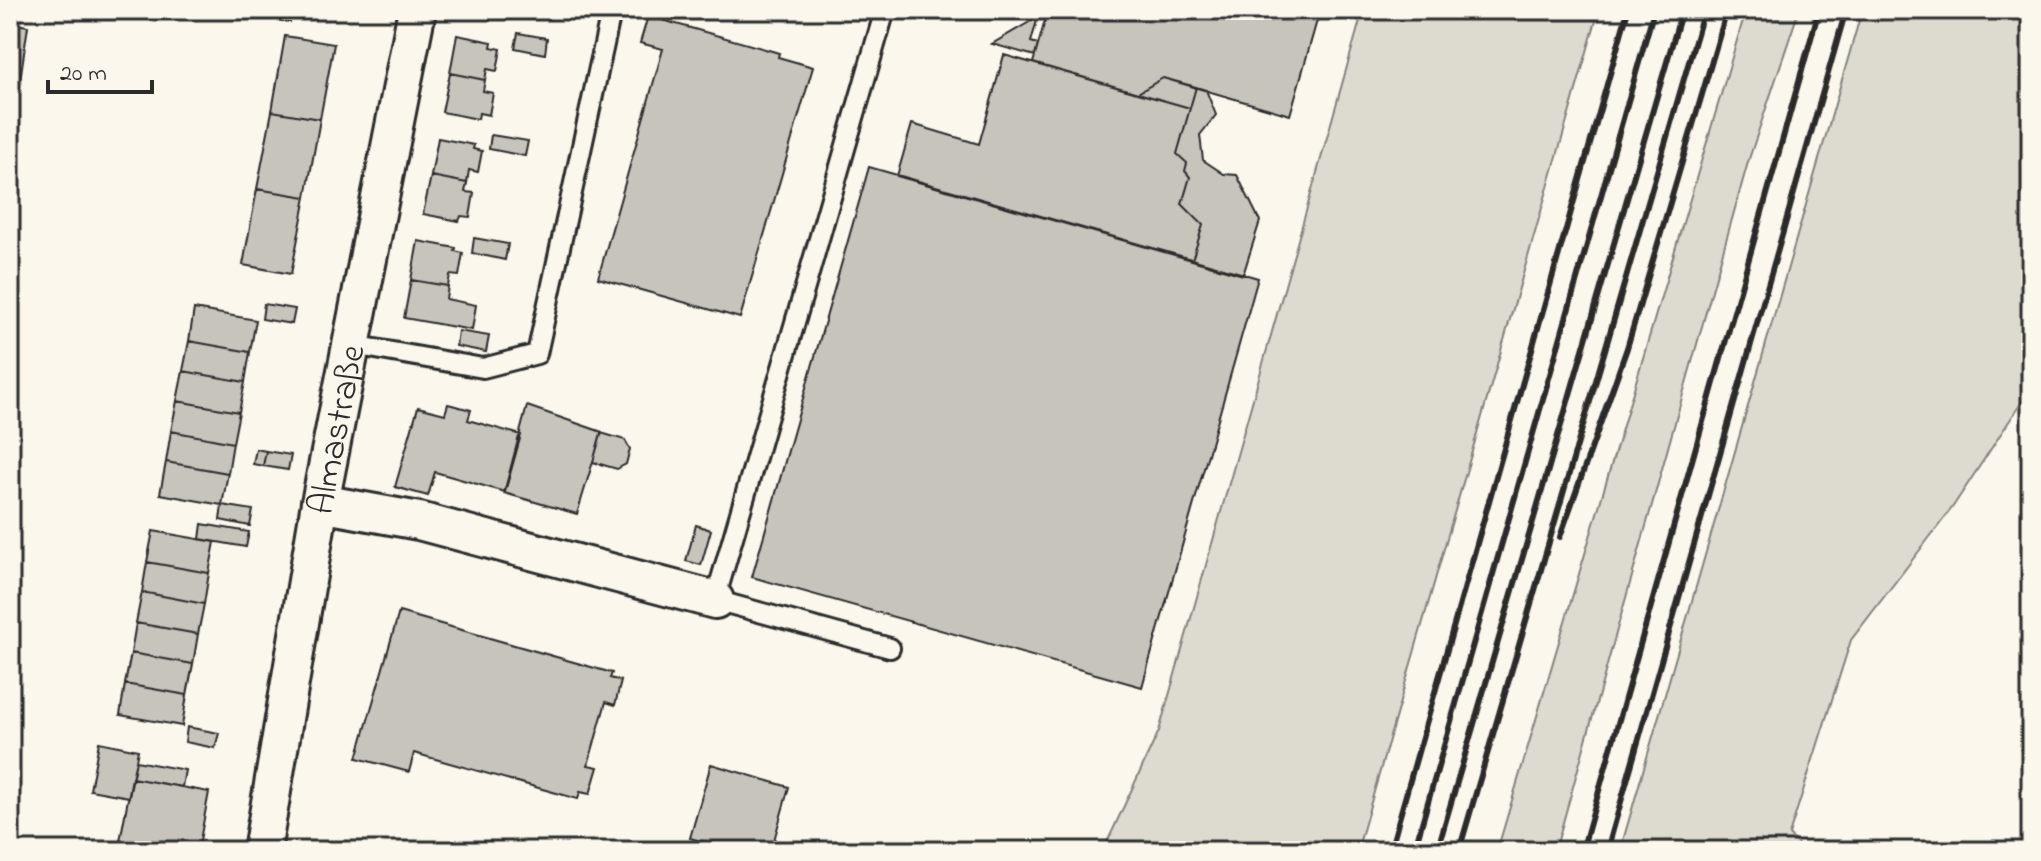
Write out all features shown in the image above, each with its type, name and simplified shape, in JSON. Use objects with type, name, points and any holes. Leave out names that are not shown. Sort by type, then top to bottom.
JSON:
[{"type":"street","name":"Almastraße","points":[[262,851],[320,503],[417,10]]},
{"type":"street","points":[[320,503],[419,521],[715,600]]},
{"type":"lane","points":[[885,10],[715,600],[890,648]]},
{"type":"lane","points":[[353,345],[483,368],[537,354],[611,12]]},
{"type":"shaded area","points":[[1363,10],[1599,10],[1357,851],[1103,851],[1159,731]]},
{"type":"shaded area","points":[[1746,10],[1799,10],[1748,162],[1555,851],[1497,851]]},
{"type":"shaded area","points":[[1862,10],[2031,10],[2031,388],[1952,508],[1851,640],[1789,835],[1804,851],[1620,851]]},
{"type":"building","points":[[258,10],[293,10],[290,22],[257,16]]},
{"type":"building","points":[[467,10],[501,10],[499,16]]},
{"type":"building","points":[[1048,10],[1320,10],[1290,115],[1163,78],[1138,93],[1033,63]]},
{"type":"building","points":[[648,16],[779,53],[778,57],[813,67],[740,318],[598,278],[663,49],[640,43]]},
{"type":"building","points":[[1038,17],[1031,42],[1038,44],[1035,56],[992,44]]},
{"type":"building","points":[[10,23],[28,26],[14,121],[10,121]]},
{"type":"building","points":[[518,33],[547,38],[545,54],[515,48]]},
{"type":"building","points":[[457,35],[492,42],[491,47],[501,49],[497,71],[487,69],[485,80],[450,73]]},
{"type":"building","points":[[285,36],[334,44],[320,119],[272,111]]},
{"type":"building","points":[[1004,55],[1190,108],[1177,154],[1187,163],[1185,171],[1190,177],[1182,204],[1203,225],[1192,260],[897,176],[912,124],[979,144]]},
{"type":"building","points":[[450,73],[485,80],[483,91],[493,93],[489,115],[479,113],[478,119],[442,112]]},
{"type":"building","points":[[1163,78],[1196,87],[1190,108],[1138,93]]},
{"type":"building","points":[[1196,87],[1206,90],[1216,115],[1200,135],[1203,160],[1224,174],[1237,175],[1260,221],[1243,275],[1192,260],[1203,225],[1182,204],[1190,177],[1185,171],[1187,163],[1177,154]]},
{"type":"building","points":[[272,111],[320,119],[306,197],[257,189]]},
{"type":"building","points":[[491,135],[528,141],[525,156],[489,149]]},
{"type":"building","points":[[438,138],[474,145],[473,149],[482,151],[478,172],[469,170],[467,183],[431,176]]},
{"type":"building","points":[[869,167],[1258,278],[1142,687],[752,577]]},
{"type":"building","points":[[431,176],[467,183],[465,192],[474,193],[470,217],[461,216],[459,221],[423,214]]},
{"type":"building","points":[[257,189],[306,197],[291,274],[243,265]]},
{"type":"building","points":[[474,238],[508,244],[505,260],[472,253]]},
{"type":"building","points":[[418,241],[456,248],[455,251],[463,253],[459,276],[450,275],[448,286],[411,280]]},
{"type":"building","points":[[411,280],[448,286],[446,299],[476,305],[472,330],[404,318]]},
{"type":"building","points":[[264,304],[295,309],[292,324],[262,319]]},
{"type":"building","points":[[194,309],[256,320],[250,352],[189,341]]},
{"type":"building","points":[[458,331],[489,336],[486,352],[456,346]]},
{"type":"building","points":[[189,341],[250,352],[245,382],[183,371]]},
{"type":"building","points":[[183,371],[245,382],[239,412],[177,401]]},
{"type":"building","points":[[177,401],[239,412],[233,443],[171,431]]},
{"type":"building","points":[[448,404],[471,410],[468,420],[521,435],[505,492],[435,472],[428,496],[395,487],[418,407],[445,414]]},
{"type":"building","points":[[527,406],[602,432],[577,514],[504,493]]},
{"type":"building","points":[[171,431],[233,443],[228,473],[166,462]]},
{"type":"building","points":[[601,433],[625,440],[630,449],[626,464],[617,469],[593,462]]},
{"type":"building","points":[[256,449],[266,451],[263,466],[253,464]]},
{"type":"building","points":[[266,451],[291,455],[288,470],[263,466]]},
{"type":"building","points":[[166,462],[228,473],[222,505],[160,494]]},
{"type":"building","points":[[222,505],[253,510],[250,526],[220,520]]},
{"type":"building","points":[[202,524],[249,532],[246,547],[200,539]]},
{"type":"building","points":[[696,525],[711,530],[701,565],[686,561]]},
{"type":"building","points":[[153,531],[215,542],[209,573],[147,562]]},
{"type":"building","points":[[147,562],[209,573],[204,604],[142,592]]},
{"type":"building","points":[[142,592],[204,604],[198,634],[136,623]]},
{"type":"building","points":[[399,612],[612,673],[610,678],[621,681],[615,705],[606,702],[588,765],[598,767],[590,794],[580,792],[578,799],[414,753],[409,772],[357,758]]},
{"type":"building","points":[[136,623],[198,634],[193,664],[131,653]]},
{"type":"building","points":[[131,653],[193,664],[187,695],[125,684]]},
{"type":"building","points":[[125,684],[187,695],[182,726],[120,715]]},
{"type":"building","points":[[187,727],[219,733],[215,748],[185,742]]},
{"type":"building","points":[[99,742],[138,750],[129,797],[90,790]]},
{"type":"building","points":[[136,761],[185,770],[182,787],[132,778]]},
{"type":"building","points":[[711,764],[789,787],[771,851],[737,851],[690,838]]},
{"type":"building","points":[[132,778],[209,792],[198,851],[175,851],[120,841]]},
{"type":"railway","points":[[1390,851],[1628,10]]},
{"type":"railway","points":[[1414,851],[1654,10]]},
{"type":"railway","points":[[1437,851],[1682,10]]},
{"type":"railway","points":[[1459,851],[1704,10]]},
{"type":"railway","points":[[1560,537],[1627,348],[1727,10]]},
{"type":"railway","points":[[1582,851],[1819,10]]},
{"type":"railway","points":[[1607,851],[1846,10]]}]
